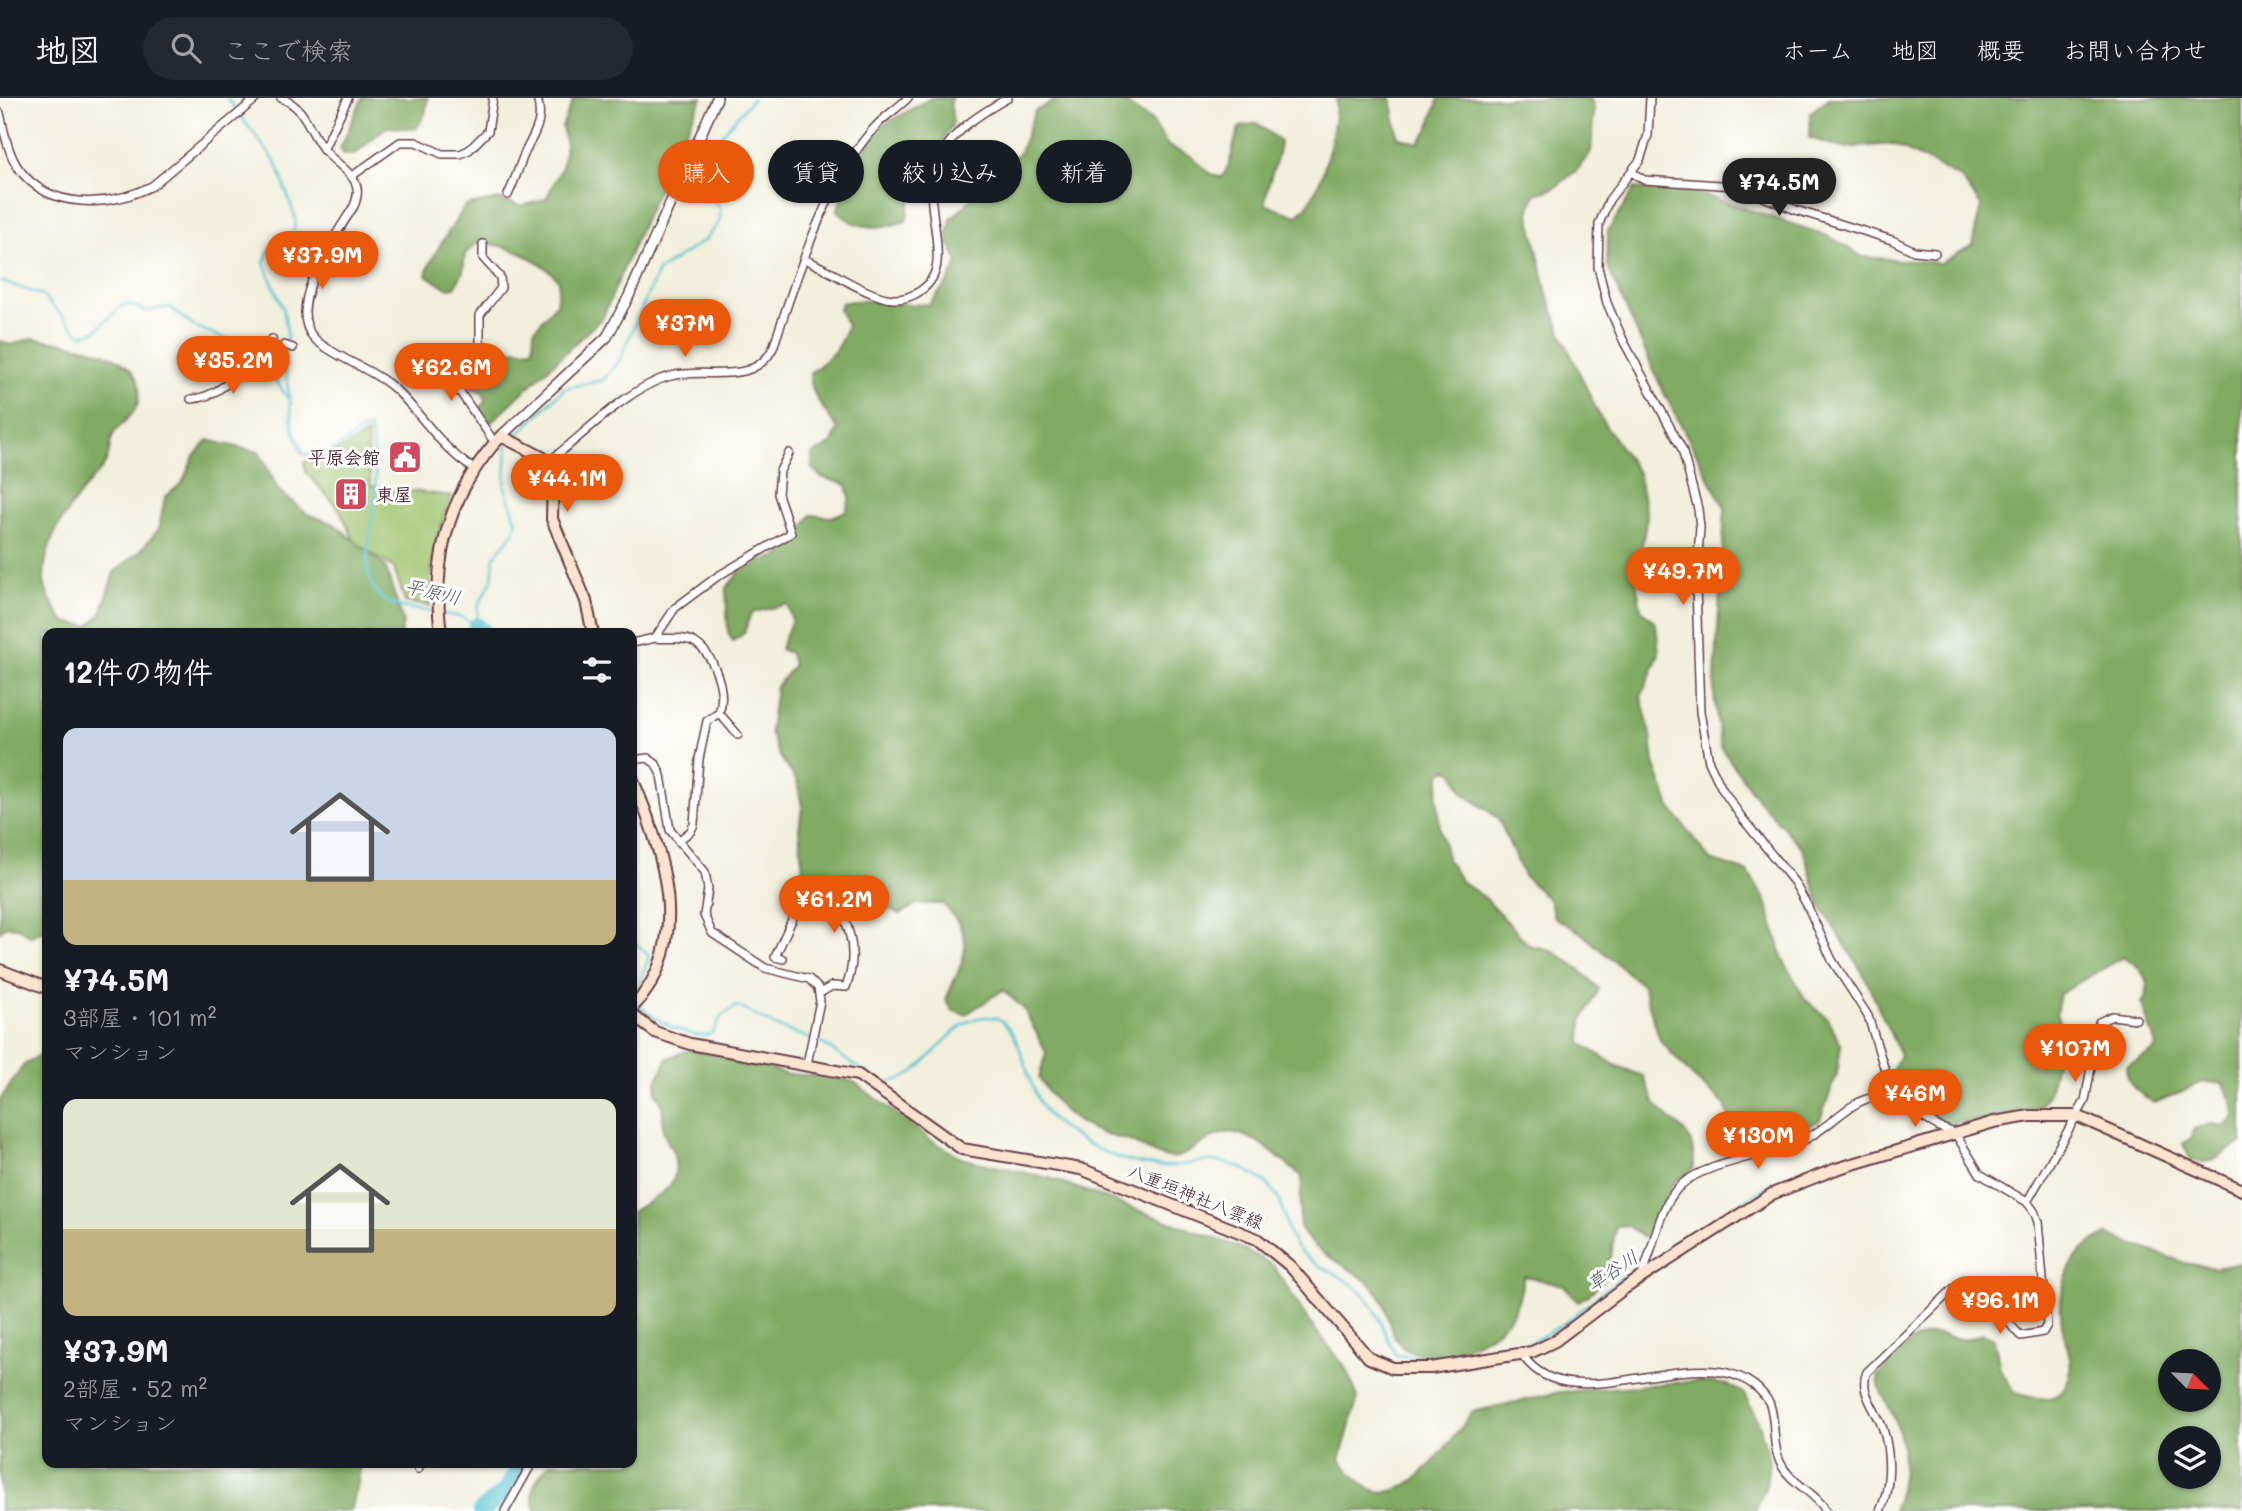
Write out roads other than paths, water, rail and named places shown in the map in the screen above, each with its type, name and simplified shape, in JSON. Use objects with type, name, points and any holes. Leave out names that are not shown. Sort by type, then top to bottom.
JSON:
[{"type":"main road","points":[[441,628],[438,610],[439,564],[446,527],[474,469],[498,439],[548,462],[554,480],[552,519],[586,601],[592,628]]},
{"type":"main road","name":"八重垣神社八雲線","points":[[637,792],[660,854],[668,904],[660,968],[650,988],[637,1004]]},
{"type":"main road","points":[[0,970],[42,986]]},
{"type":"main road","name":"八重垣神社八雲線","points":[[637,1009],[656,1032],[690,1044],[807,1063],[858,1075],[962,1149],[1081,1169],[1258,1239],[1279,1254],[1357,1346],[1382,1366],[1431,1368],[1523,1356],[1555,1342],[1644,1269],[1772,1194],[1804,1180],[1955,1133],[2030,1116],[2077,1116],[2242,1190]]},
{"type":"street","points":[[0,113],[19,169],[46,192],[78,202],[138,192],[152,186],[257,98]]},
{"type":"street","points":[[281,98],[295,104],[305,115],[323,150],[352,176],[357,189],[354,206],[305,296],[308,328],[318,341],[395,389],[448,452],[474,469]]},
{"type":"street","points":[[323,150],[348,98]]},
{"type":"street","points":[[352,176],[387,148],[406,141],[416,142],[442,155],[460,154],[469,150],[488,131],[493,98]]},
{"type":"street","points":[[508,195],[523,156],[537,133],[540,115],[537,98]]},
{"type":"street","points":[[404,364],[460,392],[498,439],[607,337],[628,298],[717,98]]},
{"type":"street","points":[[548,462],[659,379],[691,373],[740,372],[759,366],[773,348],[819,219],[862,144],[876,125],[908,98]]},
{"type":"street","points":[[804,259],[890,299],[907,298],[922,290],[937,263],[931,198],[936,165],[958,132],[1008,98]]},
{"type":"street","points":[[1650,98],[1645,148],[1633,173],[1609,200],[1599,224],[1598,267],[1607,303],[1624,342],[1682,449],[1698,509],[1700,527],[1696,585],[1700,712],[1709,762],[1735,808],[1794,882],[1807,905],[1832,960],[1868,1016],[1893,1096],[1903,1106],[1955,1133],[1980,1174],[2027,1202],[2038,1222],[2047,1325],[2043,1332],[2021,1336],[2010,1326],[1991,1295],[1976,1285],[1966,1284],[1954,1288],[1867,1372],[1865,1392],[1883,1427],[1888,1455],[1885,1496],[1880,1511]]},
{"type":"street","points":[[1633,173],[1644,180],[1736,186],[1796,210],[1883,236],[1913,251],[1935,253]]},
{"type":"street","points":[[460,392],[465,366],[480,348],[480,315],[501,288],[500,277],[483,258],[483,244]]},
{"type":"street","points":[[191,399],[201,399],[218,391],[272,339]]},
{"type":"street","points":[[284,345],[293,348]]},
{"type":"street","points":[[655,638],[675,608],[718,576],[791,533],[778,494],[780,471],[789,453]]},
{"type":"street","points":[[637,642],[655,638],[682,638],[694,642],[703,650],[722,692],[723,702],[719,713]]},
{"type":"street","points":[[719,713],[738,735]]},
{"type":"street","points":[[678,841],[691,831],[694,824],[705,726],[710,716],[719,713]]},
{"type":"street","points":[[637,759],[643,757],[656,764],[661,775],[667,822],[678,841],[705,872],[708,889],[704,915],[712,933],[765,968],[809,979],[820,993],[807,1063]]},
{"type":"street","points":[[783,960],[775,957],[797,909],[803,907],[844,919],[854,960],[852,971],[846,987],[832,986],[820,993]]},
{"type":"street","points":[[2027,1202],[2077,1116],[2089,1088],[2099,1022],[2106,1017],[2136,1019]]},
{"type":"street","points":[[1644,1269],[1666,1210],[1683,1184],[1712,1170],[1805,1139],[1871,1095],[1893,1096]]},
{"type":"street","points":[[1523,1356],[1532,1370],[1557,1381],[1630,1380],[1710,1370],[1744,1380],[1769,1402],[1776,1452],[1788,1476],[1826,1511]]},
{"type":"street","points":[[505,1511],[529,1468]]},
{"type":"waterway","name":"平原川","points":[[227,98],[277,164],[296,220],[293,234],[269,250],[264,263],[283,308],[287,332],[285,364],[293,429],[303,454],[324,454],[369,428],[375,471],[374,505],[367,558],[370,580],[387,602],[400,607],[434,612]]},
{"type":"waterway","points":[[516,436],[565,388],[603,380],[618,363],[658,271],[705,240],[720,221],[720,208],[710,192],[706,177],[707,163],[721,136],[753,98]]},
{"type":"waterway","points":[[0,281],[42,295],[81,335],[95,331],[122,305],[129,304],[146,311],[170,307],[193,326],[255,350],[291,403]]},
{"type":"waterway","points":[[477,626],[478,606],[492,580],[494,557],[514,532],[517,522],[505,487],[507,445]]},
{"type":"waterway","name":"平原川","points":[[444,614],[461,617],[477,626]]},
{"type":"waterway","points":[[637,945],[649,956],[637,992]]},
{"type":"waterway","points":[[640,1004],[644,1010],[662,1022],[695,1035],[712,1033],[722,1017],[737,1006],[777,1027],[820,1042],[876,1080],[894,1081],[910,1074],[924,1063],[965,1023],[981,1017],[999,1019],[1016,1039],[1038,1099],[1046,1112],[1056,1123],[1082,1141],[1111,1155],[1143,1164],[1174,1166],[1207,1161],[1226,1163],[1250,1172],[1265,1182],[1276,1195],[1289,1233],[1299,1250],[1364,1295],[1375,1311],[1396,1355],[1431,1359],[1528,1344],[1565,1323],[1619,1279],[1643,1267]]},
{"type":"waterway","name":"草谷川","points":[[1649,1263],[1761,1190],[1808,1169],[1831,1164]]},
{"type":"waterway","name":"平原川","points":[[482,1511],[506,1491],[520,1468]]},
{"type":"place","name":"平原会館","points":[[405,457]]},
{"type":"place","name":"東屋","points":[[351,494]]}]
